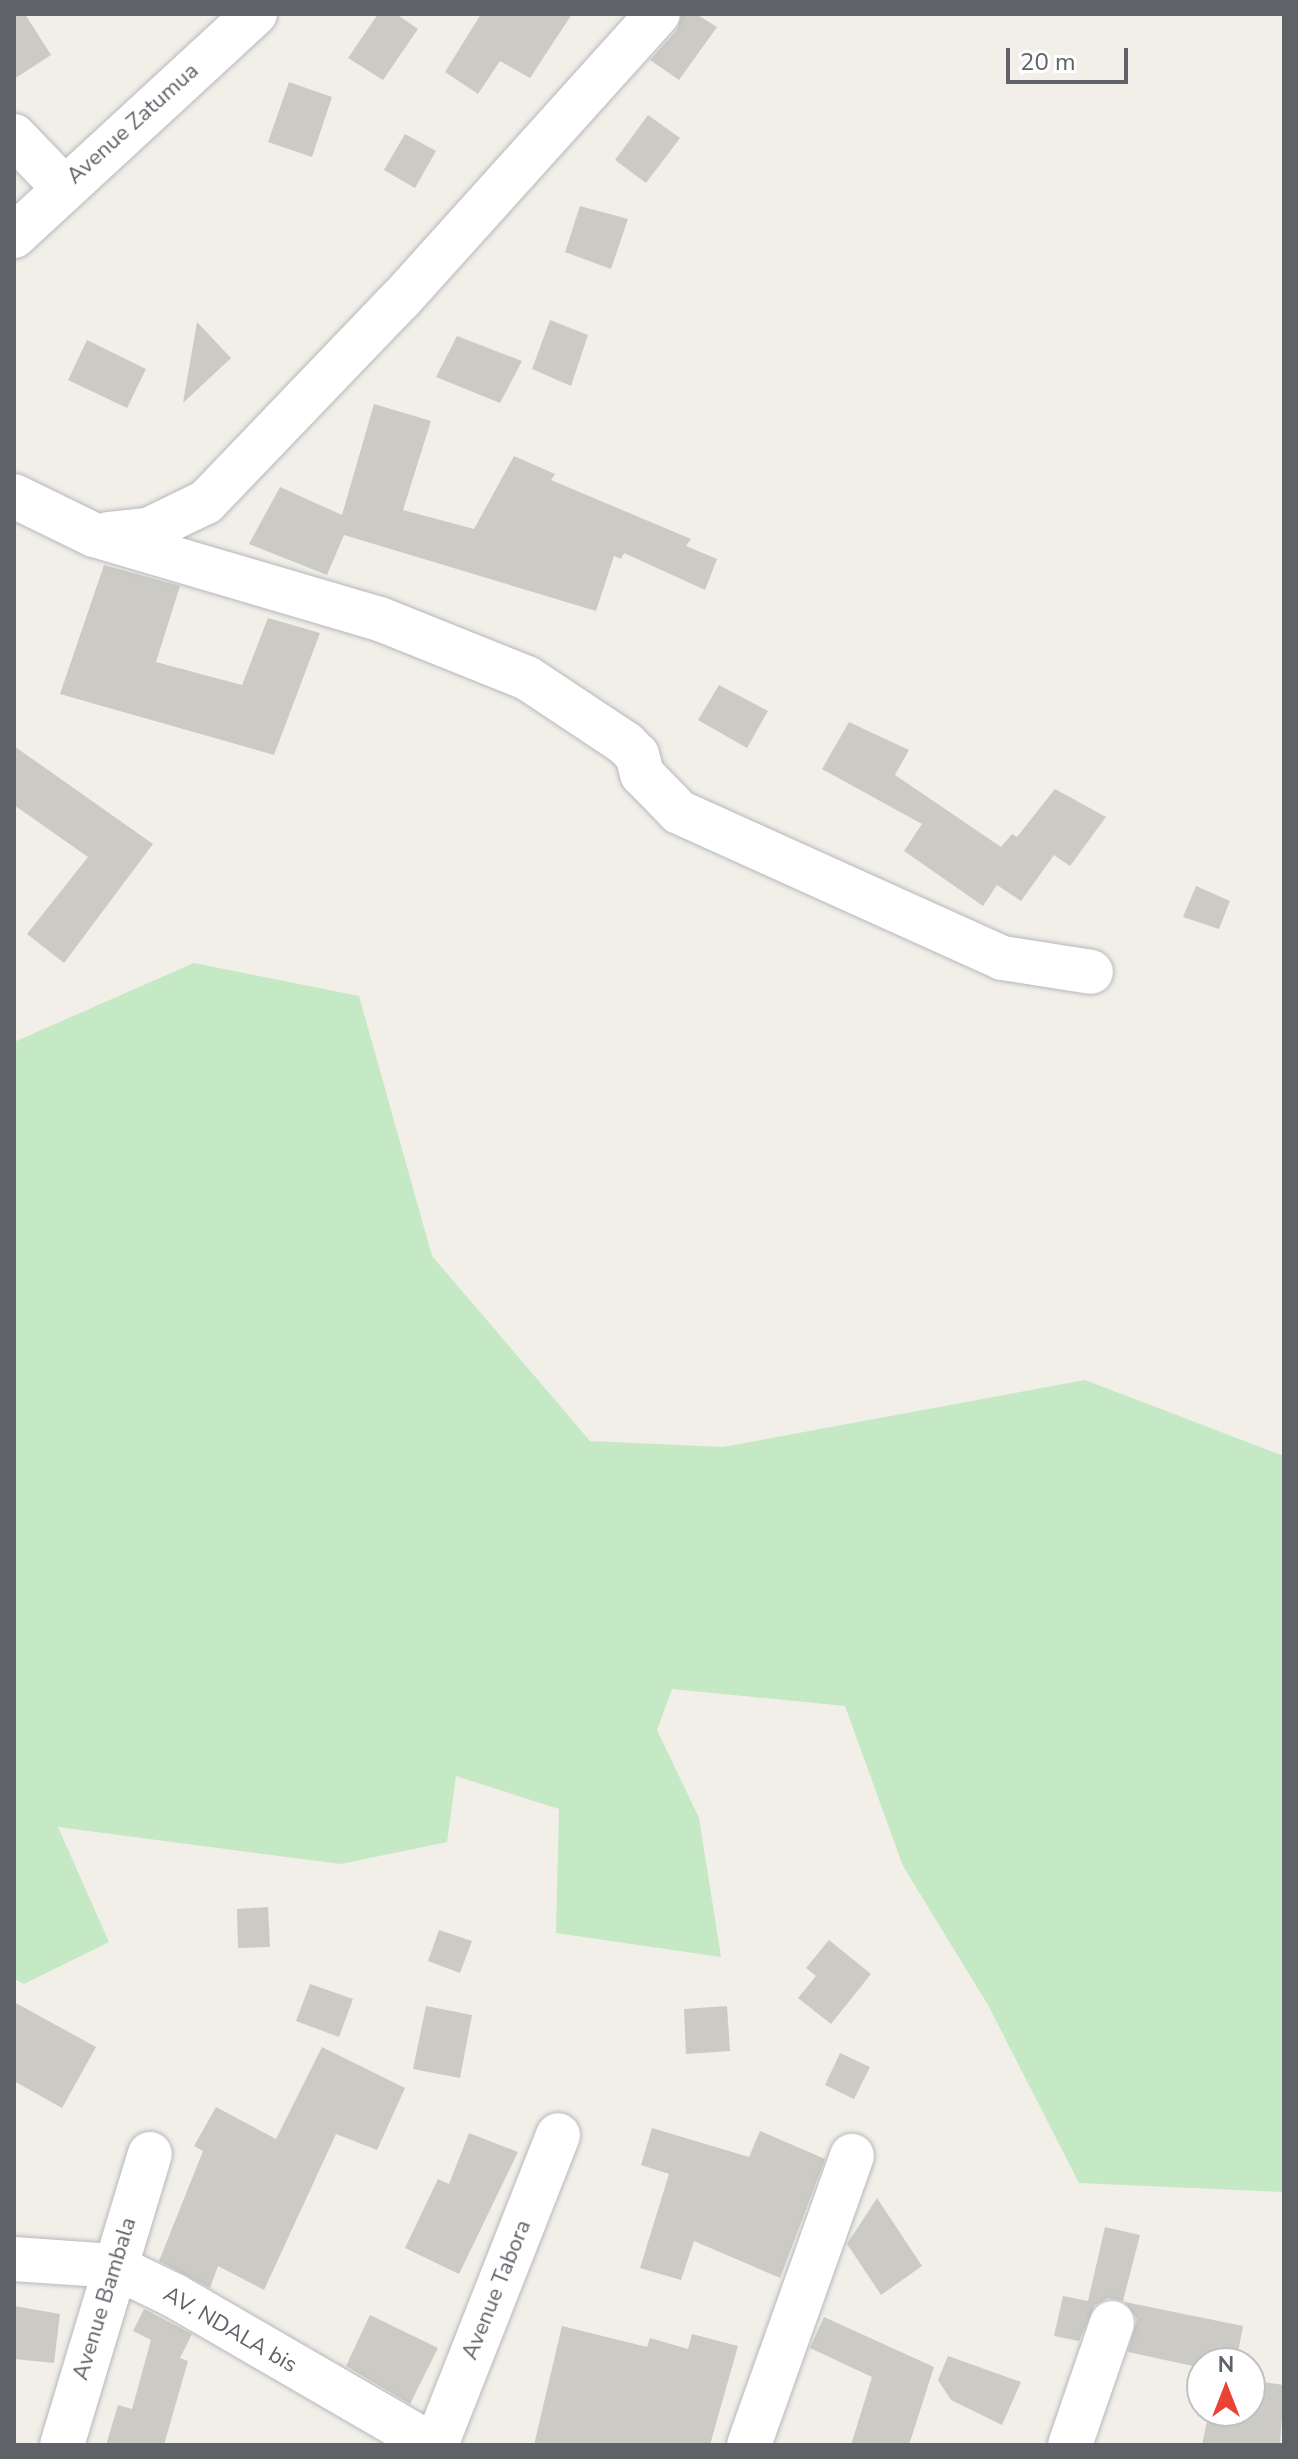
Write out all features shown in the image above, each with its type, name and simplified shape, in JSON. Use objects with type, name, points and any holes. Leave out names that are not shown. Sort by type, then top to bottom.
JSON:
[{"type":"street","name":"Avenue Zatumua","points":[[14,236],[63,187],[255,14]]},
{"type":"street","points":[[94,535],[148,530],[206,502],[381,320],[658,14]]},
{"type":"street","points":[[14,136],[63,187]]},
{"type":"street","points":[[14,496],[94,535],[280,588],[453,646],[584,711],[637,755],[642,774],[679,812],[1002,958],[1091,972]]},
{"type":"street","name":"Avenue Tabora","points":[[434,2445],[558,2135]]},
{"type":"street","name":"Avenue Bambala","points":[[62,2445],[113,2266],[150,2154]]},
{"type":"street","points":[[749,2445],[852,2156]]},
{"type":"street","name":"AV. NDALA bis","points":[[14,2259],[113,2266],[175,2296],[434,2445]]},
{"type":"street","points":[[1070,2445],[1112,2323]]},
{"type":"green space","points":[[194,963],[359,996],[432,1256],[590,1441],[723,1447],[1085,1380],[1284,1456],[1284,2192],[1079,2183],[988,2005],[903,1866],[845,1706],[672,1689],[657,1730],[699,1818],[721,1957],[556,1933],[559,1809],[456,1776],[447,1842],[341,1864],[58,1827],[109,1942],[24,1984],[14,1979],[14,1042]]},
{"type":"building","points":[[14,14],[25,14],[51,55],[14,79]]},
{"type":"building","points":[[378,14],[396,14],[418,29],[383,80],[348,58]]},
{"type":"building","points":[[481,14],[572,14],[530,78],[500,61],[478,94],[445,72]]},
{"type":"building","points":[[682,14],[696,14],[717,27],[679,80],[650,60],[677,30]]},
{"type":"building","points":[[289,82],[332,97],[312,157],[268,142]]},
{"type":"building","points":[[648,115],[680,138],[646,183],[615,160]]},
{"type":"building","points":[[405,134],[436,151],[415,188],[384,170]]},
{"type":"building","points":[[580,206],[628,219],[611,269],[565,252]]},
{"type":"building","points":[[550,320],[588,335],[571,386],[532,369]]},
{"type":"building","points":[[197,322],[231,358],[183,403]]},
{"type":"building","points":[[457,336],[522,361],[500,403],[436,377]]},
{"type":"building","points":[[87,340],[146,369],[127,408],[68,380]]},
{"type":"building","points":[[374,404],[431,421],[403,510],[474,529],[514,456],[555,474],[551,480],[691,539],[686,546],[717,559],[705,590],[624,553],[621,559],[614,556],[596,611],[344,535],[327,575],[249,544],[280,487],[342,515]]},
{"type":"building","points":[[104,565],[180,586],[156,662],[242,685],[268,618],[320,633],[274,755],[60,694]]},
{"type":"building","points":[[719,685],[768,711],[747,748],[698,720]]},
{"type":"building","points":[[849,722],[909,750],[895,775],[1001,847],[1012,834],[1017,837],[1055,789],[1106,817],[1070,866],[1054,855],[1021,901],[997,885],[983,906],[904,851],[922,824],[822,769]]},
{"type":"building","points":[[14,746],[153,844],[64,963],[27,934],[88,857],[14,805]]},
{"type":"building","points":[[1196,886],[1230,901],[1219,929],[1183,917]]},
{"type":"building","points":[[268,1907],[270,1947],[238,1948],[237,1909]]},
{"type":"building","points":[[439,1930],[472,1941],[460,1973],[428,1961]]},
{"type":"building","points":[[829,1940],[871,1974],[831,2024],[798,1998],[816,1976],[806,1968]]},
{"type":"building","points":[[310,1984],[353,1999],[339,2037],[296,2021]]},
{"type":"building","points":[[14,2002],[96,2047],[62,2108],[14,2081]]},
{"type":"building","points":[[426,2006],[472,2015],[460,2078],[413,2069]]},
{"type":"building","points":[[727,2006],[730,2051],[686,2054],[684,2009]]},
{"type":"building","points":[[322,2047],[405,2088],[377,2150],[336,2134],[264,2290],[218,2266],[210,2288],[159,2261],[203,2151],[194,2146],[216,2107],[276,2139]]},
{"type":"building","points":[[840,2053],[870,2067],[854,2099],[825,2085]]},
{"type":"building","points":[[652,2128],[749,2157],[760,2131],[825,2159],[780,2278],[694,2241],[681,2280],[640,2268],[669,2174],[641,2165]]},
{"type":"building","points":[[469,2133],[518,2152],[459,2274],[405,2248],[438,2179],[449,2184]]},
{"type":"building","points":[[877,2198],[922,2266],[881,2295],[847,2244]]},
{"type":"building","points":[[1105,2227],[1140,2235],[1123,2301],[1108,2298],[1095,2305],[1079,2341],[1054,2336],[1063,2296],[1088,2301]]},
{"type":"building","points":[[1125,2302],[1243,2326],[1239,2347],[1186,2347],[1186,2365],[1128,2352],[1137,2319]]},
{"type":"building","points":[[14,2306],[60,2314],[54,2363],[14,2359]]},
{"type":"building","points":[[144,2309],[192,2334],[180,2358],[188,2361],[164,2445],[106,2445],[118,2405],[132,2409],[151,2340],[133,2331]]},
{"type":"building","points":[[370,2315],[438,2348],[410,2404],[346,2366]]},
{"type":"building","points":[[824,2317],[934,2367],[909,2445],[851,2445],[872,2377],[810,2348]]},
{"type":"building","points":[[562,2326],[647,2347],[650,2338],[688,2349],[692,2334],[738,2346],[710,2445],[534,2445]]},
{"type":"building","points":[[948,2356],[1021,2382],[1002,2425],[951,2400],[938,2380]]},
{"type":"building","points":[[1266,2382],[1284,2385],[1280,2445],[1202,2445],[1206,2427],[1266,2427]]}]
